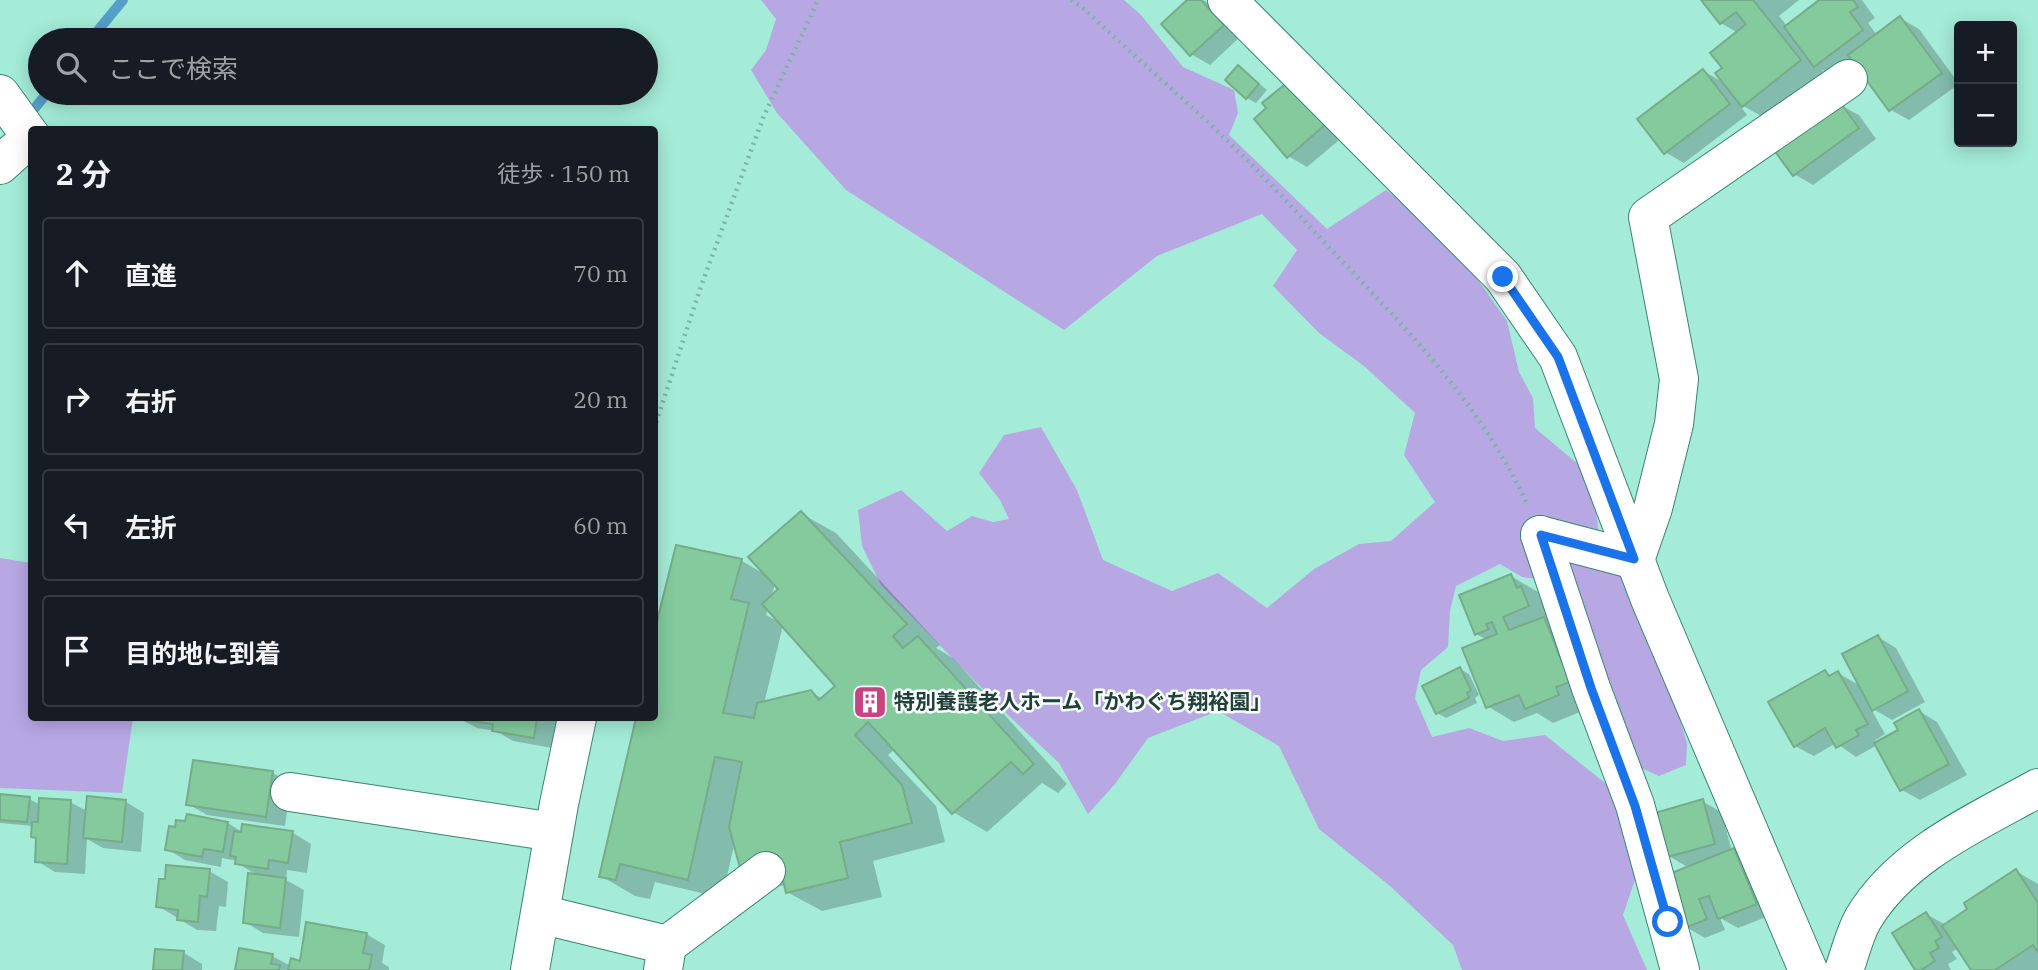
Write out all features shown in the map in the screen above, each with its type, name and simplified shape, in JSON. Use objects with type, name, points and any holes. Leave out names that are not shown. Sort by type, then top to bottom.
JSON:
[{"type":"street","points":[[1227,0],[1503,277],[1558,357],[1634,559],[1808,970]]},
{"type":"street","points":[[1634,559],[1659,484],[1674,424],[1679,379],[1648,218],[1848,79]]},
{"type":"street","points":[[0,94],[28,133]]},
{"type":"street","points":[[0,165],[28,140]]},
{"type":"street","points":[[1541,535],[1634,559]]},
{"type":"street","points":[[1541,535],[1591,688],[1635,806],[1680,970]]},
{"type":"street","points":[[530,970],[576,721]]},
{"type":"street","points":[[1844,970],[1862,921],[1885,887],[1944,841],[2038,788]]},
{"type":"street","points":[[290,792],[554,832]]},
{"type":"street","points":[[540,914],[665,957],[766,871]]},
{"type":"path","points":[[658,417],[700,289],[762,118],[818,0]]},
{"type":"path","points":[[1071,0],[1083,8],[1246,159],[1394,315],[1445,373],[1510,468],[1541,535]]},
{"type":"shaded area","points":[[761,0],[1124,0],[1141,15],[1183,67],[1234,90],[1238,113],[1229,135],[1327,229],[1386,190],[1419,214],[1470,269],[1507,321],[1519,372],[1533,398],[1535,428],[1591,475],[1599,535],[1627,581],[1666,671],[1687,744],[1686,765],[1659,776],[1641,768],[1549,581],[1522,577],[1500,564],[1456,586],[1450,611],[1448,647],[1421,670],[1415,698],[1432,737],[1469,728],[1503,741],[1545,735],[1615,791],[1646,847],[1623,915],[1647,970],[1462,970],[1453,945],[1390,886],[1319,829],[1279,746],[1218,711],[1148,738],[1115,784],[1088,814],[1059,763],[1011,718],[881,585],[862,546],[858,510],[901,490],[947,531],[972,516],[993,522],[1009,519],[1000,500],[979,473],[1004,435],[1041,427],[1077,490],[1103,560],[1172,591],[1218,573],[1267,608],[1314,569],[1359,544],[1391,541],[1435,502],[1404,455],[1415,413],[1364,366],[1319,333],[1273,286],[1297,250],[1262,214],[1157,256],[1064,330],[846,190],[777,113],[751,70],[766,50],[776,19]]},
{"type":"shaded area","points":[[0,558],[28,563],[28,721],[133,721],[122,793],[0,788]]},
{"type":"building","points":[[1187,0],[1201,0],[1224,25],[1190,56],[1161,24]]},
{"type":"building","points":[[1701,0],[1753,0],[1801,60],[1742,107],[1715,73],[1722,68],[1710,53],[1746,24],[1736,12],[1720,24]]},
{"type":"building","points":[[1819,0],[1853,0],[1858,7],[1850,12],[1863,30],[1814,67],[1784,27]]},
{"type":"building","points":[[1900,16],[1942,73],[1889,111],[1848,55]]},
{"type":"building","points":[[1238,65],[1259,84],[1246,99],[1225,80]]},
{"type":"building","points":[[1703,69],[1730,104],[1664,154],[1637,119]]},
{"type":"building","points":[[1289,81],[1326,124],[1287,158],[1254,119],[1266,108],[1262,103]]},
{"type":"building","points":[[1840,102],[1859,128],[1793,176],[1774,150]]},
{"type":"building","name":"特別養護老人ホーム「かわぐち翔裕園」","points":[[801,511],[907,624],[893,636],[903,648],[918,636],[1034,764],[1023,774],[1011,762],[952,814],[868,722],[855,735],[902,785],[912,823],[840,842],[848,878],[786,893],[778,858],[740,868],[729,827],[742,762],[715,757],[688,880],[620,864],[616,880],[599,877],[635,721],[658,721],[658,617],[676,545],[742,559],[731,599],[749,603],[723,713],[754,718],[757,703],[811,690],[819,700],[835,686],[762,604],[778,589],[748,557]]},
{"type":"building","points":[[1511,574],[1517,588],[1521,586],[1529,606],[1503,617],[1509,630],[1544,617],[1570,682],[1556,687],[1559,695],[1525,709],[1519,695],[1486,708],[1462,648],[1497,634],[1492,622],[1486,624],[1489,629],[1475,635],[1459,595]]},
{"type":"building","points":[[1878,635],[1908,691],[1872,711],[1842,654]]},
{"type":"building","points":[[1460,667],[1471,690],[1467,693],[1469,698],[1436,714],[1422,686]]},
{"type":"building","points":[[1825,670],[1829,676],[1838,671],[1868,724],[1856,730],[1859,735],[1836,748],[1825,728],[1794,747],[1768,702]]},
{"type":"building","points":[[1919,709],[1949,764],[1900,791],[1874,743],[1898,730],[1894,723]]},
{"type":"building","points":[[471,721],[537,721],[534,738],[492,731],[493,724]]},
{"type":"building","points":[[193,760],[273,771],[266,817],[186,805]]},
{"type":"building","points":[[0,794],[30,797],[27,822],[0,820]]},
{"type":"building","points":[[87,796],[126,800],[122,842],[83,838]]},
{"type":"building","points":[[39,798],[71,800],[67,864],[35,862],[36,838],[31,837],[32,822],[38,822]]},
{"type":"building","points":[[1703,799],[1715,844],[1667,857],[1655,813]]},
{"type":"building","points":[[187,814],[228,822],[223,852],[204,849],[202,857],[165,850],[169,826],[175,827],[176,820],[185,821]]},
{"type":"building","points":[[242,824],[293,831],[288,863],[269,860],[268,869],[235,864],[236,857],[230,856],[234,831],[241,832]]},
{"type":"building","points":[[1734,848],[1757,904],[1718,919],[1709,896],[1699,899],[1707,919],[1685,928],[1664,876]]},
{"type":"building","points":[[166,865],[210,869],[207,897],[200,896],[198,922],[177,920],[178,910],[156,907],[159,879],[165,879]]},
{"type":"building","points":[[2016,869],[2038,903],[2038,952],[2033,945],[1995,970],[1971,970],[1942,926],[1967,909],[1964,903]]},
{"type":"building","points":[[248,873],[286,878],[280,928],[243,923]]},
{"type":"building","points":[[1926,912],[1942,937],[1935,941],[1939,948],[1930,953],[1935,961],[1921,970],[1915,970],[1892,933]]},
{"type":"building","points":[[306,922],[367,933],[363,953],[372,955],[369,970],[288,970],[291,958],[300,961]]},
{"type":"building","points":[[239,948],[273,954],[271,964],[280,965],[279,970],[235,970]]},
{"type":"building","points":[[155,949],[184,951],[182,970],[153,970]]},
{"type":"waterway","points":[[100,28],[123,0]]},
{"type":"waterway","points":[[30,114],[37,105]]},
{"type":"place","name":"特別養護老人ホーム「かわぐち翔裕園」","points":[[870,702]]},
{"type":"route","points":[[1503,277],[1558,357],[1634,559],[1541,535],[1591,688],[1635,806],[1668,922]]}]
